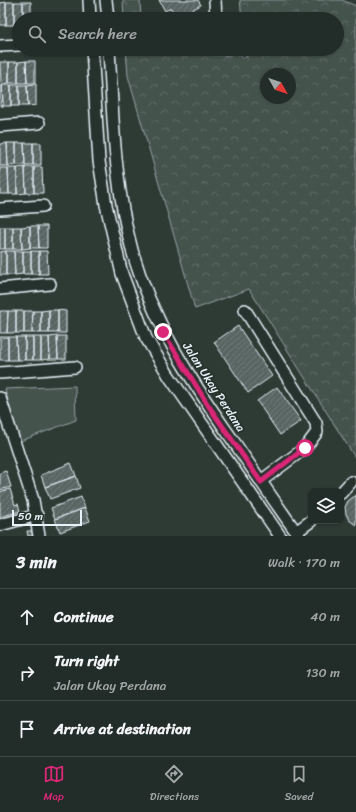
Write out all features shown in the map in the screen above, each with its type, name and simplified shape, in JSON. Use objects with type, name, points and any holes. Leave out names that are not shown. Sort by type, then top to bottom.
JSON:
[{"type":"street","points":[[89,0],[90,12]]},
{"type":"street","points":[[106,0],[107,12]]},
{"type":"street","points":[[215,0],[216,12]]},
{"type":"street","points":[[0,46],[12,45]]},
{"type":"street","points":[[92,56],[99,161],[106,205],[122,274],[146,338],[169,376],[280,536]]},
{"type":"street","name":"Jalan Ukay Perdana","points":[[109,56],[116,158],[122,206],[132,250],[146,292],[163,332],[208,405],[297,534]]},
{"type":"street","points":[[0,126],[39,123]]},
{"type":"street","points":[[0,209],[43,206]]},
{"type":"street","points":[[0,289],[50,284]]},
{"type":"street","points":[[245,310],[316,423],[317,432],[305,448],[261,482]]},
{"type":"street","points":[[0,373],[75,366]]},
{"type":"street","points":[[0,398],[37,515],[40,536]]},
{"type":"street","points":[[344,490],[351,482]]},
{"type":"street","points":[[0,525],[37,515]]},
{"type":"street","points":[[297,534],[308,524]]},
{"type":"green space","points":[[123,0],[140,0],[141,12],[124,12]]},
{"type":"green space","points":[[240,0],[342,0],[356,6],[356,459],[249,289],[195,309],[128,76],[127,56],[344,56],[344,12],[241,12]]},
{"type":"green space","points":[[75,386],[76,420],[18,442],[5,389]]},
{"type":"building","points":[[159,0],[198,0],[201,5],[193,9],[194,12],[173,12],[171,8],[165,11]]},
{"type":"building","points":[[6,2],[6,25],[0,25],[0,3]]},
{"type":"building","points":[[6,2],[14,2],[12,25],[6,25]]},
{"type":"building","points":[[14,2],[23,2],[23,12],[14,12]]},
{"type":"building","points":[[23,2],[31,2],[31,12],[23,12]]},
{"type":"building","points":[[26,61],[27,83],[18,83],[18,62]]},
{"type":"building","points":[[26,61],[35,61],[35,83],[27,83]]},
{"type":"building","points":[[0,62],[9,62],[9,83],[1,84]]},
{"type":"building","points":[[9,62],[18,62],[18,83],[9,83]]},
{"type":"building","points":[[36,84],[36,105],[28,106],[27,85]]},
{"type":"building","points":[[2,85],[11,85],[11,106],[3,106]]},
{"type":"building","points":[[2,85],[3,106],[0,106],[0,86]]},
{"type":"building","points":[[11,85],[19,85],[19,106],[11,106]]},
{"type":"building","points":[[19,85],[27,85],[28,106],[19,106]]},
{"type":"building","points":[[7,143],[8,166],[0,166],[0,144]]},
{"type":"building","points":[[7,143],[16,143],[16,165],[8,166]]},
{"type":"building","points":[[16,143],[24,143],[25,165],[16,165]]},
{"type":"building","points":[[24,143],[33,143],[33,165],[25,165]]},
{"type":"building","points":[[33,143],[41,143],[41,165],[33,165]]},
{"type":"building","points":[[25,167],[34,167],[34,193],[26,193]]},
{"type":"building","points":[[25,167],[26,193],[17,194],[17,168]]},
{"type":"building","points":[[34,167],[42,167],[43,193],[34,193]]},
{"type":"building","points":[[0,168],[8,168],[9,194],[0,194]]},
{"type":"building","points":[[8,168],[17,168],[17,194],[9,194]]},
{"type":"building","points":[[30,226],[30,248],[22,249],[21,227]]},
{"type":"building","points":[[30,226],[38,226],[39,248],[30,248]]},
{"type":"building","points":[[38,226],[47,226],[47,248],[39,248]]},
{"type":"building","points":[[0,227],[5,227],[5,249],[0,249]]},
{"type":"building","points":[[5,227],[13,227],[13,249],[5,249]]},
{"type":"building","points":[[13,227],[21,227],[22,249],[13,249]]},
{"type":"building","points":[[6,251],[14,251],[15,275],[6,275]]},
{"type":"building","points":[[6,251],[6,275],[0,275],[0,252]]},
{"type":"building","points":[[14,251],[23,251],[23,274],[15,275]]},
{"type":"building","points":[[23,251],[31,251],[31,274],[23,274]]},
{"type":"building","points":[[31,251],[39,251],[39,274],[31,274]]},
{"type":"building","points":[[39,251],[47,251],[48,274],[39,274]]},
{"type":"building","points":[[49,310],[49,333],[41,333],[41,311]]},
{"type":"building","points":[[49,310],[58,310],[58,333],[49,333]]},
{"type":"building","points":[[58,310],[66,311],[66,333],[58,333]]},
{"type":"building","points":[[0,311],[8,311],[7,333],[0,333]]},
{"type":"building","points":[[8,311],[16,311],[16,333],[7,333]]},
{"type":"building","points":[[16,311],[24,311],[24,333],[16,333]]},
{"type":"building","points":[[24,311],[33,311],[32,333],[24,333]]},
{"type":"building","points":[[33,311],[41,311],[41,333],[32,333]]},
{"type":"building","points":[[238,326],[272,376],[248,393],[214,342]]},
{"type":"building","points":[[57,336],[66,336],[66,359],[58,359]]},
{"type":"building","points":[[57,336],[58,359],[50,359],[49,337]]},
{"type":"building","points":[[0,337],[8,337],[8,360],[0,360]]},
{"type":"building","points":[[8,337],[16,337],[17,360],[8,360]]},
{"type":"building","points":[[16,337],[25,337],[25,360],[17,360]]},
{"type":"building","points":[[25,337],[33,337],[33,360],[25,360]]},
{"type":"building","points":[[33,337],[41,337],[41,360],[33,360]]},
{"type":"building","points":[[41,337],[49,337],[50,359],[41,360]]},
{"type":"building","points":[[277,387],[301,421],[280,435],[257,401]]},
{"type":"building","points":[[71,463],[76,476],[45,487],[41,475]]},
{"type":"building","points":[[6,471],[11,487],[0,490],[0,473]]},
{"type":"building","points":[[76,476],[80,488],[50,499],[45,487]]},
{"type":"building","points":[[10,489],[15,505],[18,504],[20,511],[0,517],[0,492]]},
{"type":"building","points":[[356,495],[356,525],[349,520],[345,507],[348,501]]},
{"type":"building","points":[[81,497],[85,508],[55,519],[51,508]]},
{"type":"building","points":[[85,508],[90,521],[60,532],[55,519]]},
{"type":"building","points":[[27,531],[33,531],[33,536],[28,536]]},
{"type":"route","points":[[163,332],[208,405],[261,482],[305,448]]}]
